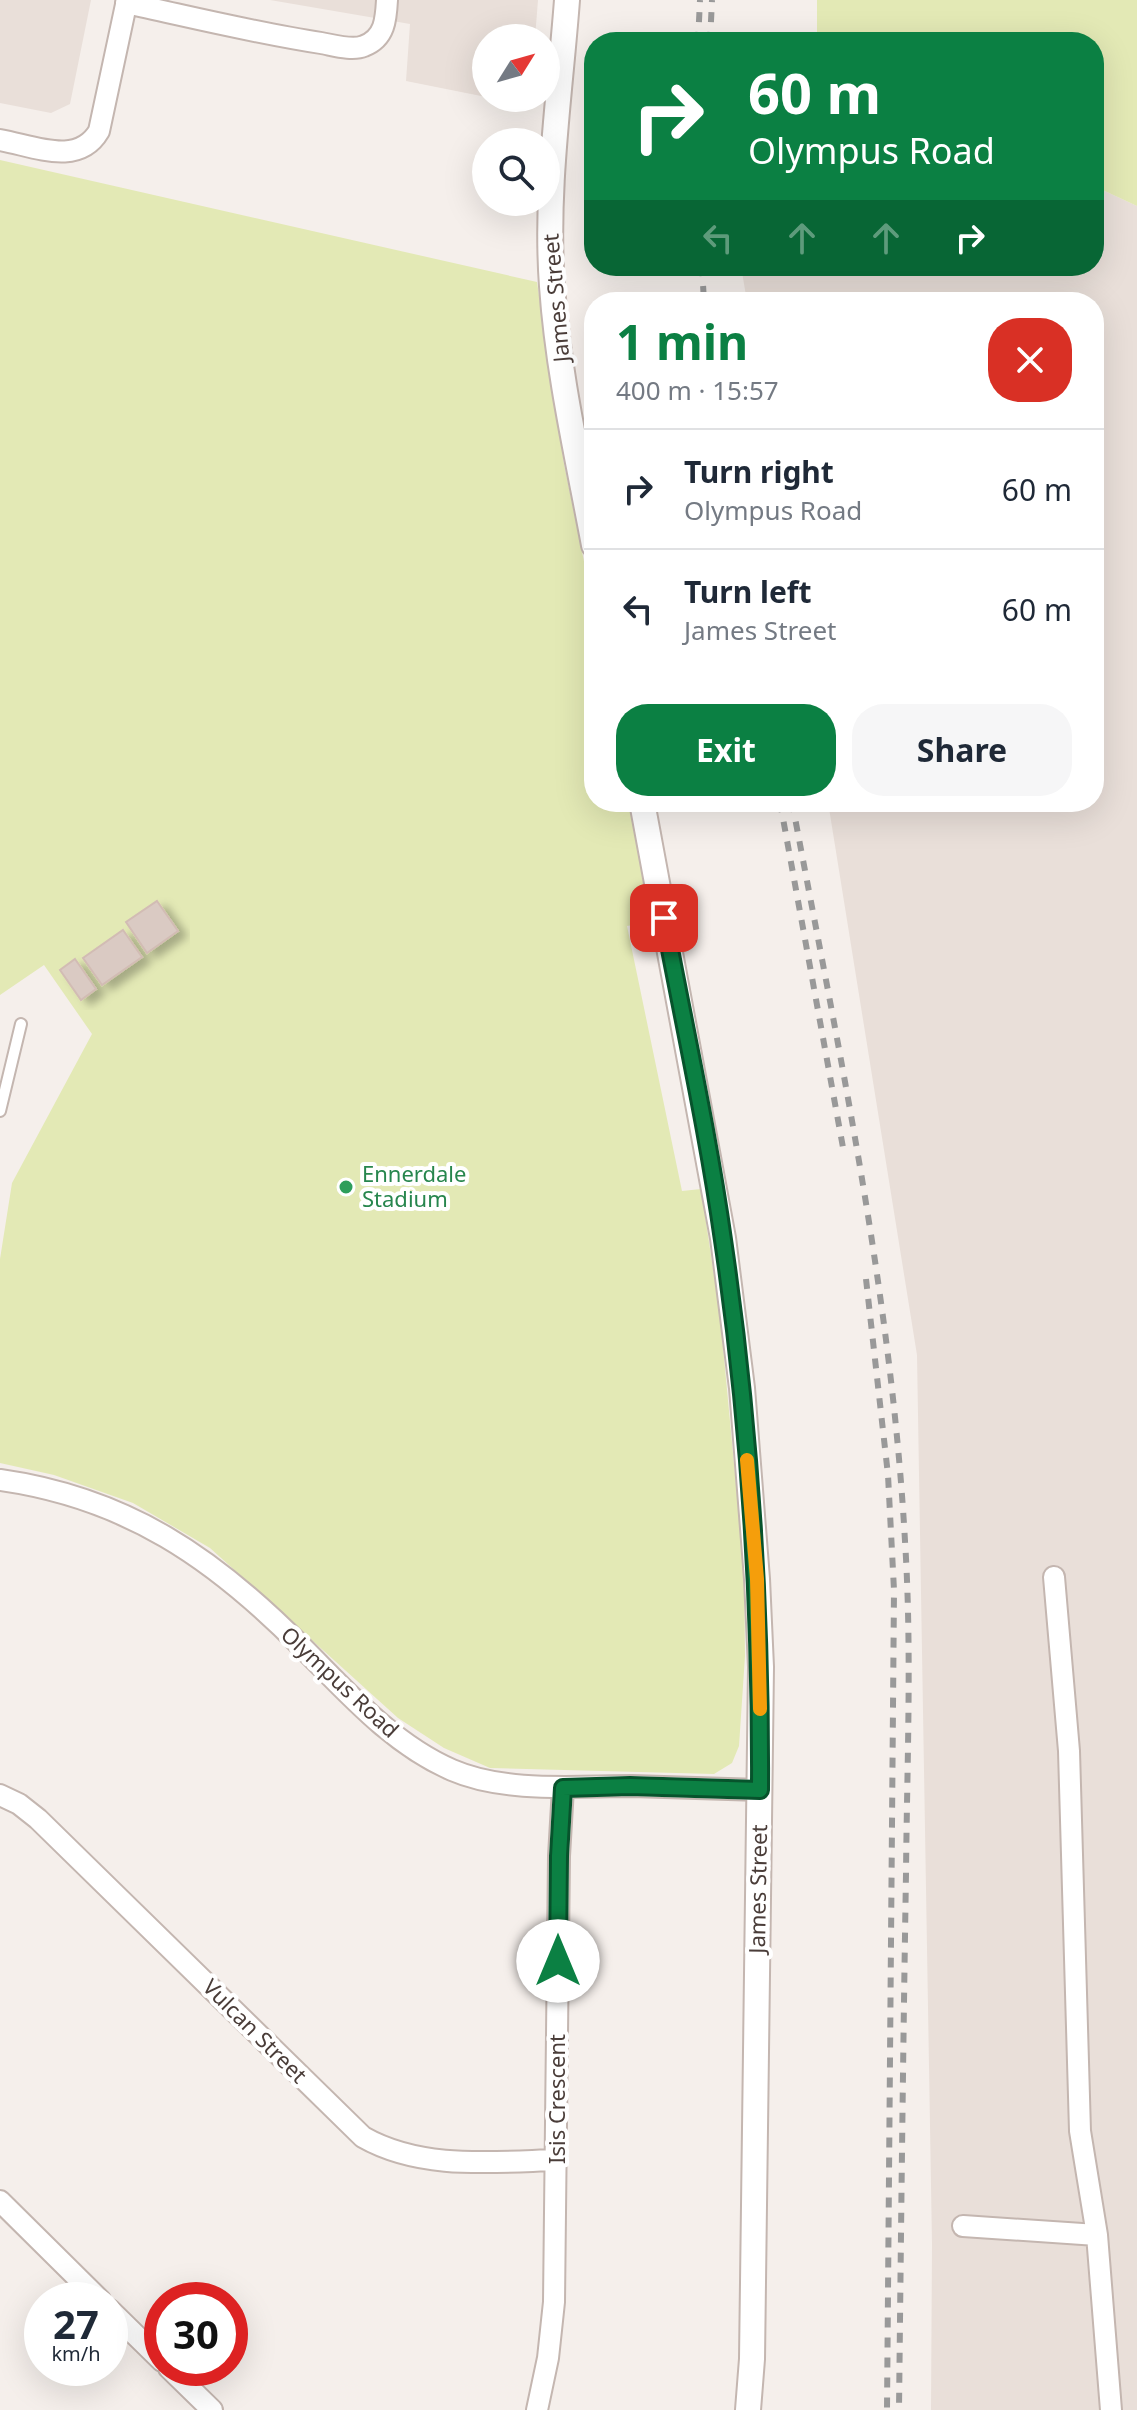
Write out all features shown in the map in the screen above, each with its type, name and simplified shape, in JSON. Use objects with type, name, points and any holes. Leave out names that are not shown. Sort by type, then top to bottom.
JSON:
[{"type":"street","points":[[0,140],[58,151],[76,152],[87,148],[99,131],[126,2],[285,37],[357,48],[369,43],[382,31],[386,22],[387,0]]},
{"type":"street","name":"James Street","points":[[567,0],[550,219],[552,286],[561,366],[584,491]]},
{"type":"street","name":"James Street","points":[[644,812],[723,1238],[742,1388],[757,1579],[761,1667],[760,1790],[753,2344],[748,2410]]},
{"type":"street","name":"Olympus Road","points":[[0,1480],[68,1493],[118,1512],[192,1552],[234,1582],[391,1734],[453,1770],[486,1780],[563,1788],[630,1786],[760,1790]]},
{"type":"street","points":[[1054,1577],[1069,1751],[1080,2131],[1097,2235],[1111,2410]]},
{"type":"street","name":"Isis Crescent","points":[[537,2410],[548,2358],[554,2302],[559,1856],[563,1788]]},
{"type":"street","name":"Vulcan Street","points":[[0,1795],[19,1804],[38,1819],[363,2137],[387,2150],[425,2159],[501,2162],[557,2160]]},
{"type":"street","points":[[0,2201],[82,2282]]},
{"type":"street","points":[[963,2226],[1097,2235]]},
{"type":"street","points":[[128,2328],[144,2343]]},
{"type":"street","points":[[187,2386],[212,2410]]},
{"type":"lane","points":[[0,1111],[21,1024]]},
{"type":"shaded area","points":[[0,0],[91,0],[70,104],[51,113],[0,103]]},
{"type":"shaded area","points":[[270,0],[538,0],[536,24],[472,24],[472,94],[406,81],[410,24]]},
{"type":"shaded area","points":[[1104,191],[1137,206],[1137,2410],[931,2410],[932,2244],[917,1355],[830,812],[1104,812],[1104,292],[745,292],[743,276],[1104,276]]},
{"type":"green space","points":[[817,0],[1137,0],[1137,206],[1104,191],[1104,32],[817,32]]},
{"type":"green space","points":[[0,160],[537,282],[564,464],[584,561],[584,812],[632,812],[651,922],[627,926],[682,1191],[701,1189],[720,1315],[744,1570],[745,1656],[739,1746],[732,1763],[714,1774],[490,1768],[444,1748],[398,1718],[210,1548],[133,1503],[54,1475],[0,1463],[0,1259],[12,1183],[92,1034],[44,965],[0,995]]},
{"type":"building","points":[[157,901],[178,931],[147,953],[126,922]]},
{"type":"building","points":[[123,930],[142,957],[102,985],[83,958]]},
{"type":"building","points":[[75,959],[96,989],[81,1000],[60,970]]},
{"type":"railway","points":[[698,32],[700,0]]},
{"type":"railway","points":[[710,32],[712,0]]},
{"type":"railway","points":[[703,276],[703,292]]},
{"type":"railway","points":[[782,812],[844,1153]]},
{"type":"railway","points":[[794,812],[875,1262],[888,1355],[905,1541],[908,1707],[899,2410]]},
{"type":"railway","points":[[866,1279],[888,1475],[894,1590],[887,2410]]},
{"type":"slow traffic","points":[[747,1460],[757,1579],[760,1709]]},
{"type":"place","name":"Ennerdale Stadium","points":[[346,1187]]},
{"type":"route","points":[[558,1961],[563,1788],[630,1786],[760,1790],[761,1667],[742,1388],[723,1238],[664,918]]}]
